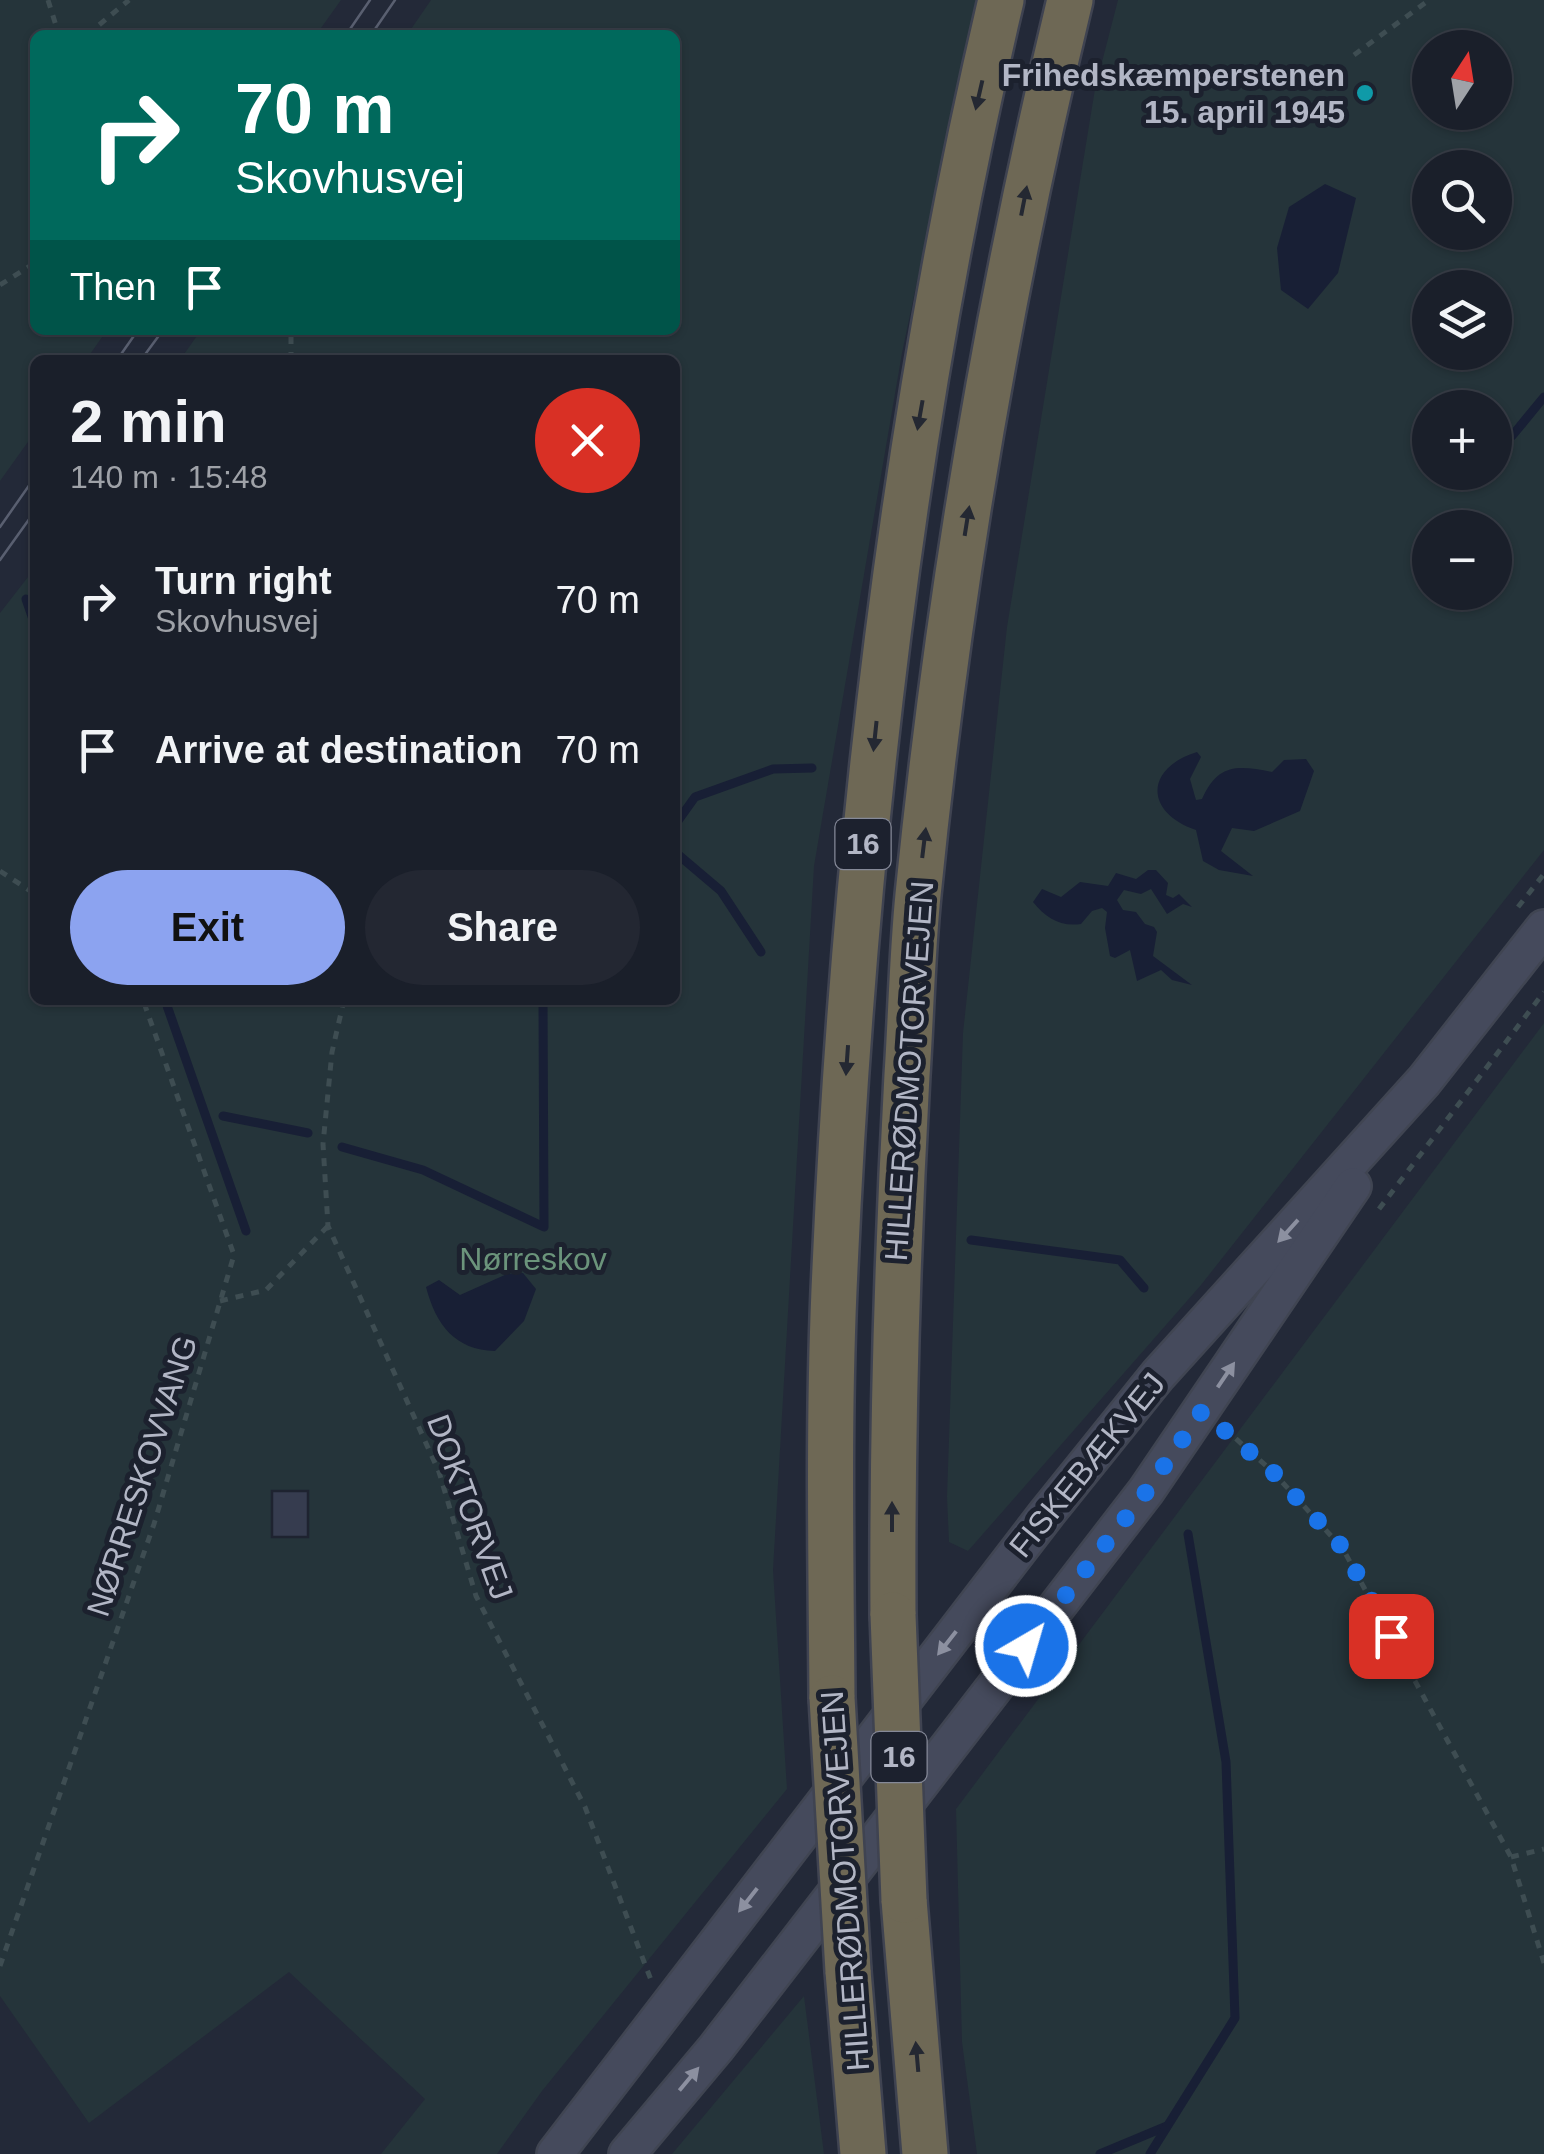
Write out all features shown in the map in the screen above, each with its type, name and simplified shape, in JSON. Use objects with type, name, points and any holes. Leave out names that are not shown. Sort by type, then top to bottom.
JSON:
[{"type":"highway","name":"HILLERØDMOTORVEJEN","points":[[864,2154],[848,1971],[832,1698],[834,1270],[858,896],[884,644],[972,125],[1001,0]]},
{"type":"highway","name":"HILLERØDMOTORVEJEN","points":[[925,2154],[904,1900],[893,1615],[895,1277],[920,880],[946,657],[982,428],[1036,143],[1070,0]]},
{"type":"street","name":"FISKEBÆKVEJ","points":[[554,2154],[1158,1376],[1424,1081],[1544,928]]},
{"type":"street","name":"FISKEBÆKVEJ","points":[[627,2154],[740,2017],[1146,1492],[1424,1081]]},
{"type":"path","points":[[48,0],[57,30]]},
{"type":"path","points":[[92,30],[129,0]]},
{"type":"path","points":[[1354,55],[1430,0]]},
{"type":"path","points":[[0,285],[30,266]]},
{"type":"path","points":[[0,872],[30,891]]},
{"type":"path","name":"NØRRESKOVVANG","points":[[0,1966],[154,1524],[234,1255],[145,1005]]},
{"type":"path","name":"DOKTORVEJ","points":[[343,1005],[332,1052],[323,1144],[328,1226],[439,1472],[476,1596],[584,1806],[663,2011]]},
{"type":"path","points":[[220,1300],[266,1290],[328,1226]]},
{"type":"path","points":[[1202,1411],[1273,1472],[1343,1548],[1511,1857],[1544,1963]]},
{"type":"path","points":[[1511,1857],[1544,1849]]},
{"type":"green space","points":[[0,0],[341,0],[320,30],[30,30],[30,335],[104,335],[90,355],[30,355],[30,439],[0,481]]},
{"type":"green space","name":"Nørreskov","points":[[431,0],[976,0],[902,353],[814,866],[773,1570],[787,1789],[542,2091],[497,2154],[381,2154],[425,2099],[289,1972],[89,2123],[0,1996],[0,613],[30,574],[30,1005],[680,1005],[680,355],[184,355],[198,335],[680,335],[680,30],[410,30]]},
{"type":"green space","points":[[1118,0],[1544,0],[1544,850],[1201,1285],[968,1551],[949,1542],[947,1497],[963,1033],[1007,627],[1095,89]]},
{"type":"green space","points":[[1544,1023],[1544,2154],[977,2154],[962,2042],[956,1809]]},
{"type":"green space","points":[[804,1996],[824,2154],[672,2154]]},
{"type":"water","points":[[1325,184],[1356,198],[1338,273],[1308,309],[1281,290],[1277,248],[1289,207]]},
{"type":"water","points":[[1197,752],[1201,757],[1190,779],[1196,800],[1202,799],[1222,773],[1238,768],[1272,772],[1284,760],[1306,759],[1314,771],[1300,811],[1254,831],[1232,828],[1221,851],[1253,876],[1219,870],[1203,861],[1196,830],[1179,822],[1160,802],[1160,779],[1168,768]]},
{"type":"water","points":[[1148,870],[1156,870],[1168,883],[1166,895],[1173,898],[1179,894],[1192,907],[1183,904],[1167,914],[1151,889],[1141,894],[1124,890],[1117,900],[1123,910],[1136,912],[1145,924],[1154,927],[1157,932],[1153,956],[1192,985],[1172,980],[1161,970],[1137,981],[1130,950],[1115,958],[1110,956],[1105,928],[1107,912],[1102,908],[1092,911],[1081,924],[1066,924],[1048,917],[1033,902],[1042,889],[1061,897],[1080,882],[1108,886],[1116,873],[1136,879]]},
{"type":"water","points":[[523,1273],[536,1289],[524,1321],[495,1351],[469,1346],[449,1333],[435,1313],[426,1287],[439,1280],[460,1295],[507,1274]]},
{"type":"building","points":[[272,1491],[308,1491],[308,1537],[272,1537]]},
{"type":"waterway","points":[[1512,436],[1544,397]]},
{"type":"waterway","points":[[26,599],[30,611]]},
{"type":"waterway","points":[[680,818],[695,797],[773,769],[812,768]]},
{"type":"waterway","points":[[680,856],[721,891],[761,952]]},
{"type":"waterway","points":[[167,1005],[246,1231]]},
{"type":"waterway","points":[[342,1147],[423,1170],[544,1227],[543,1005]]},
{"type":"waterway","points":[[223,1116],[308,1133]]},
{"type":"waterway","points":[[971,1240],[1120,1260],[1144,1288]]},
{"type":"waterway","points":[[1150,2154],[1235,2018],[1226,1762],[1188,1534]]},
{"type":"waterway","points":[[1100,2154],[1167,2126]]},
{"type":"tram line","points":[[349,30],[370,0]]},
{"type":"tram line","points":[[374,30],[395,0]]},
{"type":"tram line","points":[[120,355],[134,335]]},
{"type":"tram line","points":[[145,355],[159,335]]},
{"type":"tram line","points":[[0,527],[30,484]]},
{"type":"tram line","points":[[0,560],[30,518]]},
{"type":"place","name":"Frihedskæmperstenen 15. april 1945","points":[[1365,93]]},
{"type":"route","points":[[1026,1646],[1146,1492],[1202,1411],[1273,1472],[1343,1548],[1391,1636]]}]
